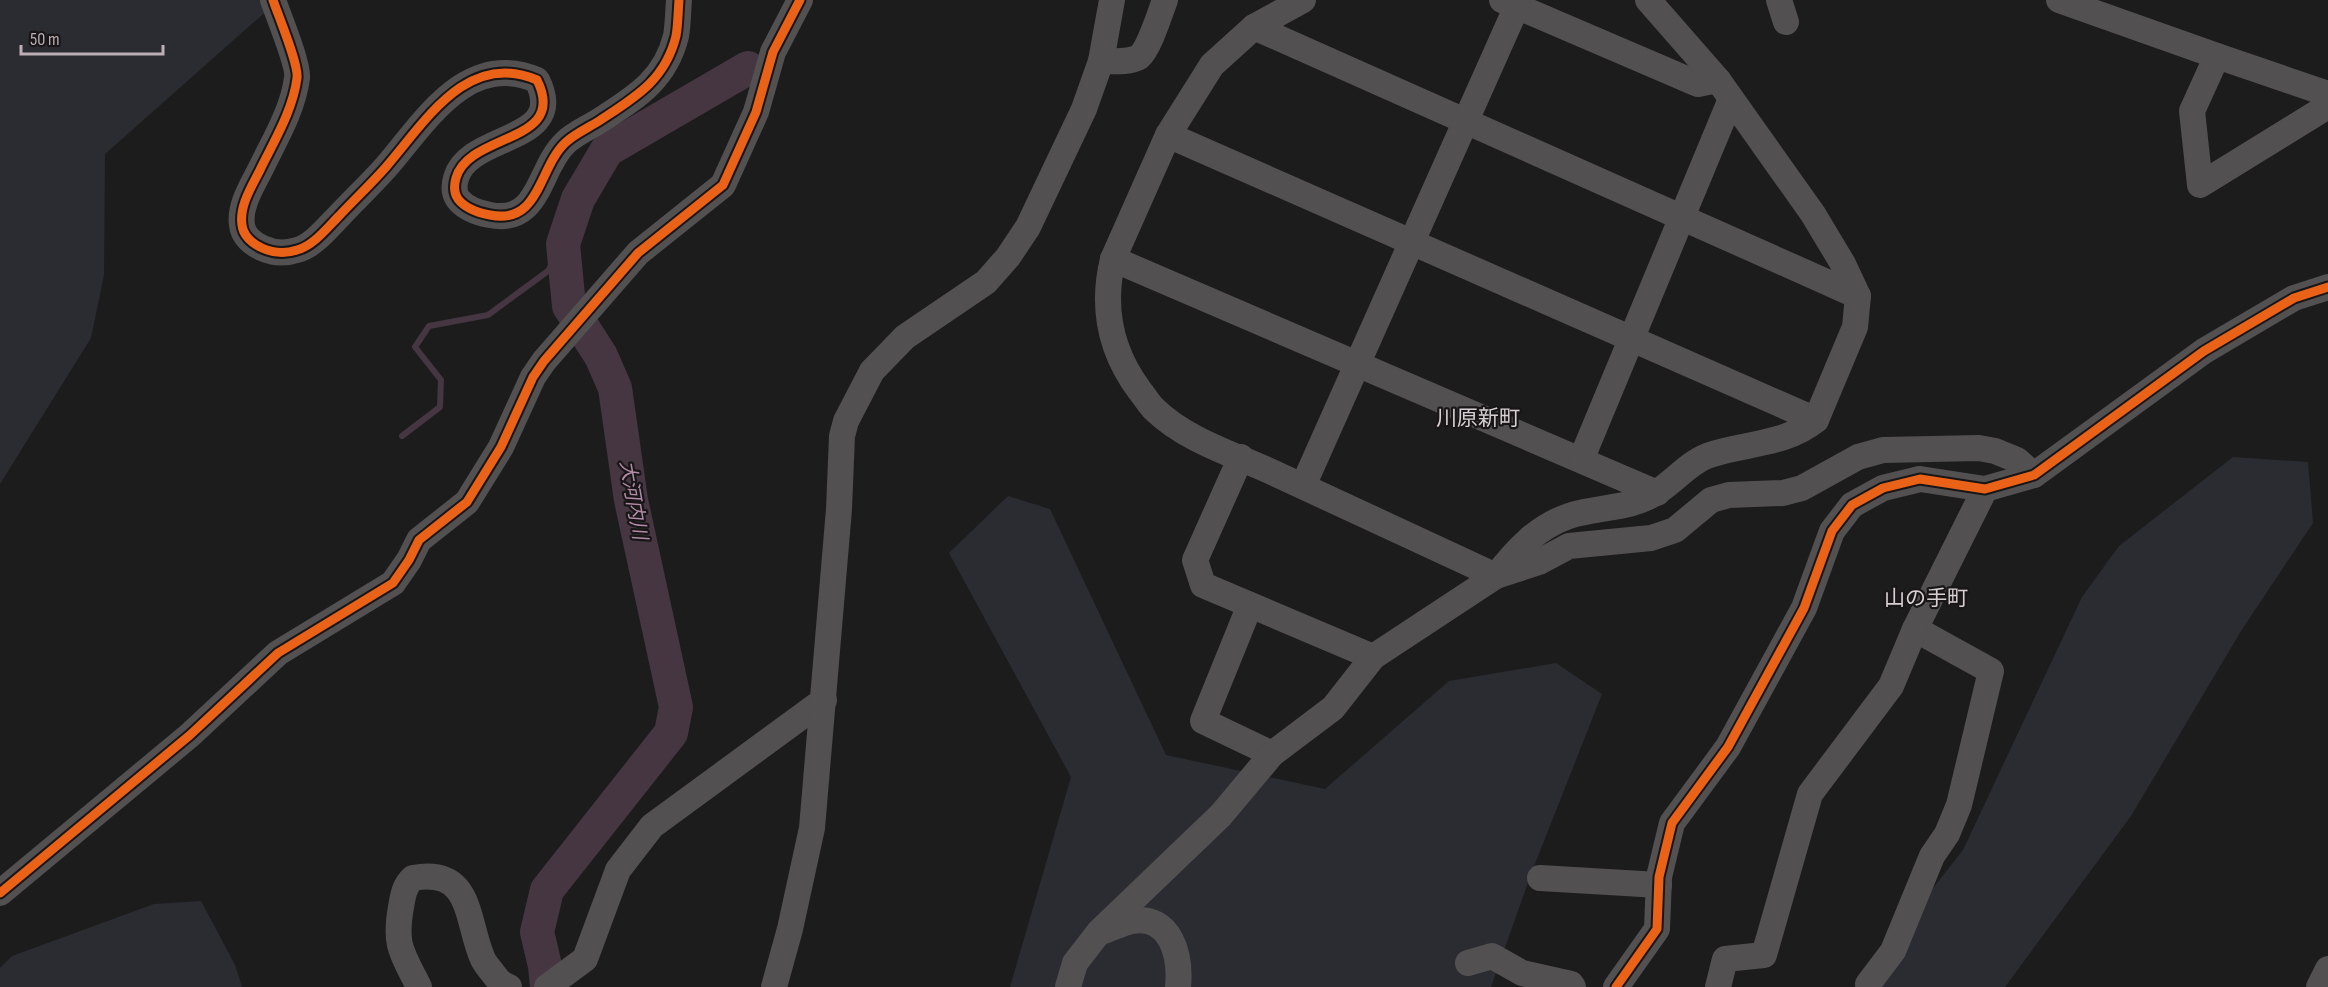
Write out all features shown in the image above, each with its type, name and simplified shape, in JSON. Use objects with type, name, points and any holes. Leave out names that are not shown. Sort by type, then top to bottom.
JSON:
[{"type":"street","points":[[273,0],[298,74],[294,98],[242,210],[242,226],[254,245],[266,250],[285,253],[300,250],[320,235],[386,167],[425,118],[457,89],[487,73],[507,71],[537,80],[542,90],[544,105],[539,117],[529,128],[473,154],[457,174],[454,189],[459,200],[481,214],[496,217],[516,214],[531,203],[554,155],[566,142],[649,87],[667,61],[676,36],[679,0]]},
{"type":"street","points":[[0,893],[190,735],[278,652],[393,583],[419,540],[467,502],[501,447],[533,377],[579,319],[638,253],[723,185],[756,112],[773,52],[800,0]]},
{"type":"street","points":[[774,987],[790,929],[812,828],[839,509],[842,436],[846,421],[872,370],[904,337],[986,282],[1008,257],[1028,227],[1084,109],[1101,61],[1112,0]]},
{"type":"street","points":[[1101,61],[1128,60],[1138,57],[1145,49],[1165,0]]},
{"type":"street","points":[[1303,0],[1254,27],[1212,65],[1168,135],[1113,259],[1108,278],[1110,327],[1117,354],[1132,381],[1153,409],[1190,436],[1496,576]]},
{"type":"street","points":[[1496,576],[1517,549],[1540,530],[1569,516],[1631,505],[1657,493],[1694,463],[1711,454],[1779,440],[1804,430],[1816,420],[1855,327],[1858,296],[1843,264],[1813,214],[1725,89],[1648,0]]},
{"type":"street","points":[[2059,0],[2328,94]]},
{"type":"street","points":[[1303,486],[1465,121],[1509,3],[1698,84],[1725,89]]},
{"type":"street","points":[[1254,27],[1858,296]]},
{"type":"street","points":[[2217,56],[2192,111],[2200,185],[2328,106]]},
{"type":"street","points":[[1581,460],[1682,218],[1725,89]]},
{"type":"street","points":[[1168,135],[1816,420]]},
{"type":"street","points":[[1113,259],[1657,493]]},
{"type":"street","points":[[1616,987],[1644,944],[1657,929],[1659,885],[1672,823],[1728,747],[1804,608],[1832,531],[1852,505],[1883,488],[1920,479],[1985,489],[2034,475],[2204,351],[2294,298],[2328,286]]},
{"type":"street","points":[[1068,987],[1075,963],[1099,932],[1221,814],[1272,754],[1333,708],[1373,657],[1496,576],[1539,562],[1569,546],[1651,538],[1675,530],[1711,500],[1729,495],[1784,493],[1802,488],[1858,457],[1883,450],[1979,448],[1995,451],[2017,460],[2034,475]]},
{"type":"street","points":[[1241,458],[1195,560],[1203,585],[1373,657]]},
{"type":"street","points":[[1718,987],[1725,959],[1764,955],[1810,794],[1891,686],[1915,629],[1985,489]]},
{"type":"street","points":[[1250,605],[1203,721],[1272,754]]},
{"type":"street","points":[[1868,984],[1893,951],[1932,856],[1947,834],[1959,805],[1991,671],[1915,629]]},
{"type":"street","points":[[554,982],[585,959],[618,870],[652,826],[824,700]]},
{"type":"street","points":[[419,987],[403,956],[397,932],[403,893],[413,878],[426,875],[444,879],[455,885],[467,903],[482,959],[501,984],[509,987]]},
{"type":"street","points":[[1540,878],[1659,885]]},
{"type":"street","points":[[1099,932],[1133,921],[1154,922],[1167,931],[1177,951],[1178,987]]},
{"type":"street","points":[[1468,963],[1492,956],[1522,973],[1571,984],[1573,987]]},
{"type":"street","points":[[2319,987],[2328,969]]},
{"type":"shaded area","points":[[0,0],[279,0],[105,154],[104,275],[91,338],[0,484]]},
{"type":"shaded area","points":[[2233,457],[2308,462],[2313,523],[2241,631],[2131,816],[2005,987],[1855,987],[1963,850],[2082,597],[2119,546]]},
{"type":"shaded area","points":[[1008,496],[1050,509],[1166,755],[1325,789],[1449,681],[1556,663],[1602,694],[1531,874],[1491,987],[1010,987],[1071,777],[949,553]]},
{"type":"shaded area","points":[[201,901],[235,965],[242,987],[0,987],[0,968],[12,956],[154,904]]},
{"type":"waterway","name":"大河内川","points":[[547,987],[537,932],[547,890],[671,733],[676,707],[631,500],[615,388],[601,356],[569,306],[563,244],[578,199],[607,150],[748,68]]},
{"type":"waterway","points":[[402,436],[440,407],[441,380],[415,347],[429,326],[488,315],[548,271],[563,244]]},
{"type":"cycle path","points":[[273,0],[292,52],[297,78],[287,114],[247,196],[242,211],[242,225],[244,233],[252,242],[275,252],[293,251],[314,241],[380,173],[432,112],[450,95],[469,82],[489,75],[512,73],[537,80],[543,101],[540,116],[529,127],[479,152],[465,163],[456,178],[454,186],[456,196],[468,207],[481,213],[506,216],[519,212],[529,203],[556,154],[565,143],[636,96],[656,77],[671,52],[676,36],[679,0]]},
{"type":"cycle path","points":[[0,893],[190,735],[278,653],[393,583],[419,540],[467,502],[501,447],[533,377],[544,361],[638,253],[723,185],[756,112],[773,52],[800,0]]},
{"type":"cycle path","points":[[1616,987],[1657,929],[1659,877],[1672,823],[1728,747],[1804,608],[1832,531],[1852,505],[1883,488],[1920,479],[1985,489],[2034,475],[2204,351],[2294,298],[2328,287]]},
{"type":"district","name":"川原新町","points":[[1478,418]]},
{"type":"district","name":"山の手町","points":[[1926,598]]}]
